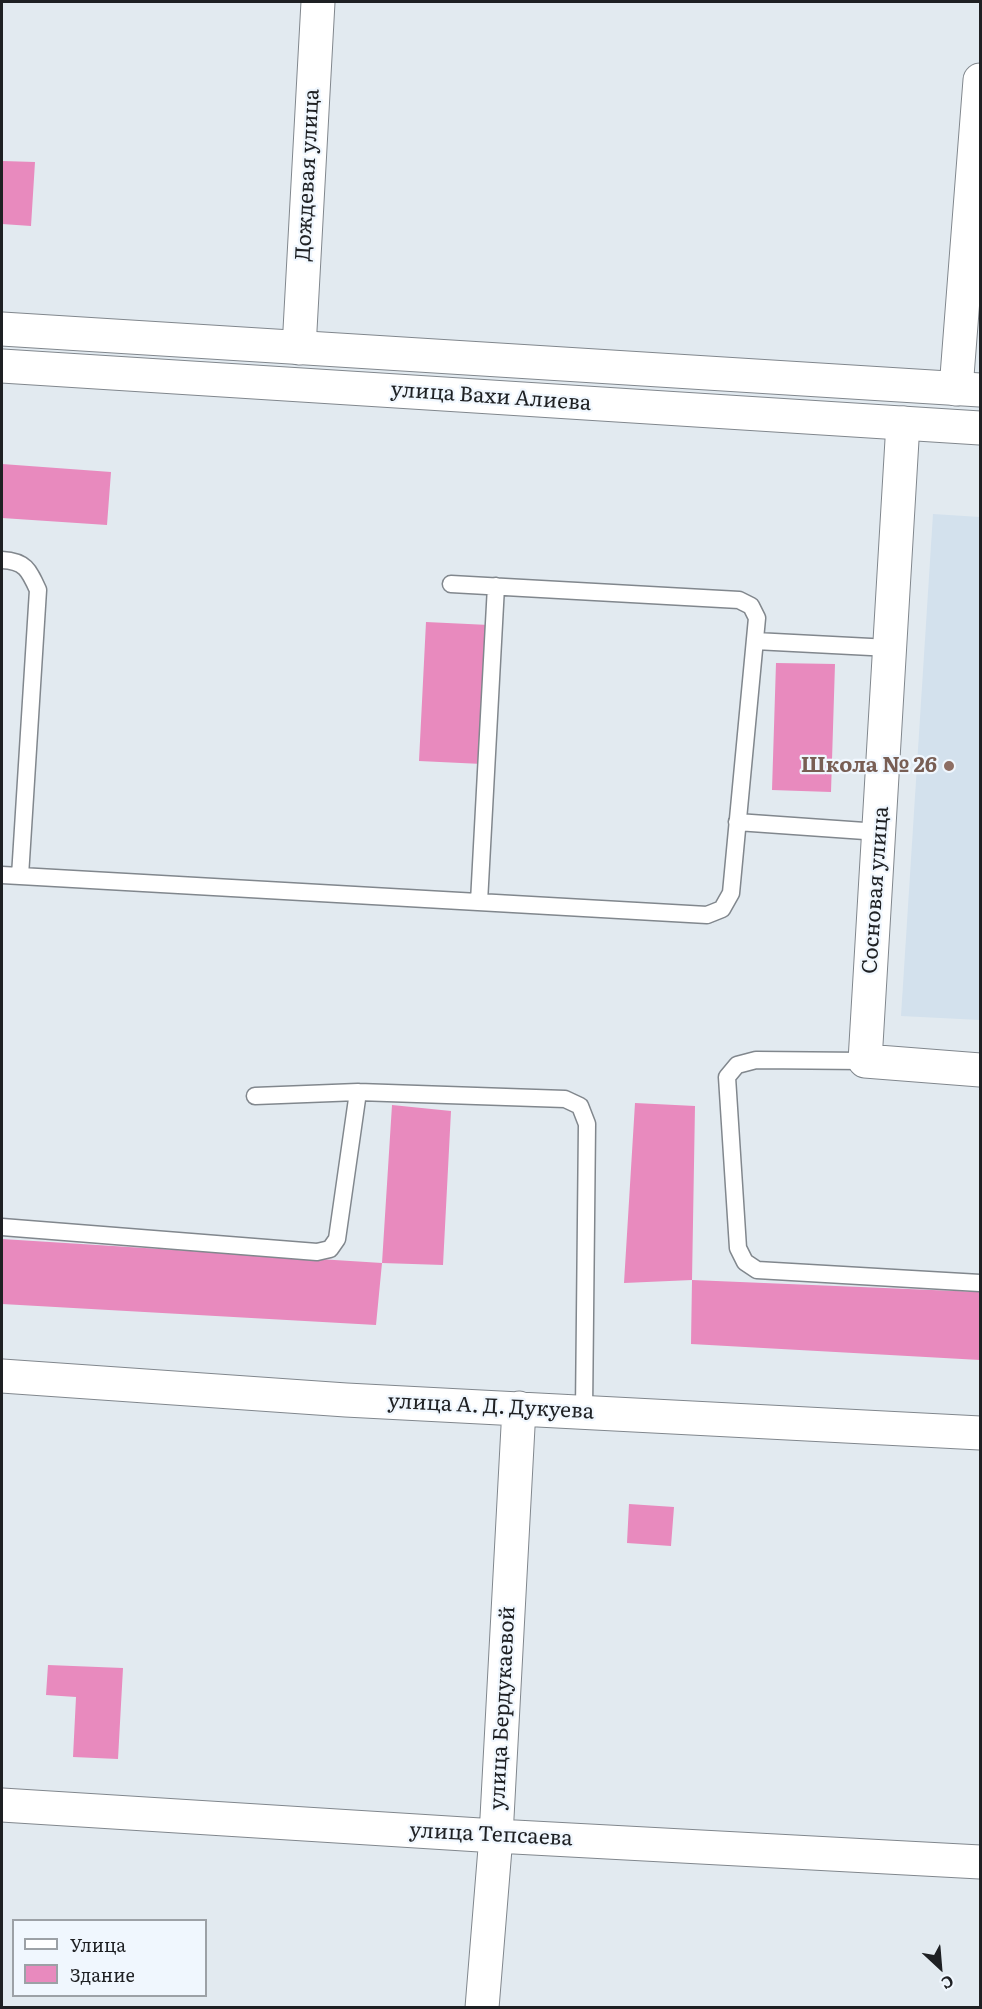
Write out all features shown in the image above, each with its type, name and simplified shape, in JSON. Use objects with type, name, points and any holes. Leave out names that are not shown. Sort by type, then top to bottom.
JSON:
[{"type":"street","name":"Дождевая улица","points":[[299,348],[318,2]]},
{"type":"street","points":[[968,390],[981,80]]},
{"type":"street","name":"улица Вахи Алиева","points":[[2,329],[968,390]]},
{"type":"street","name":"улица Вахи Алиева","points":[[2,366],[981,428]]},
{"type":"street","name":"Сосновая улица","points":[[865,1061],[903,423]]},
{"type":"street","points":[[865,1061],[981,1070]]},
{"type":"street","name":"улица А. Д. Дукуева","points":[[2,1376],[346,1400],[981,1433]]},
{"type":"street","name":"улица Бердукаевой","points":[[482,2007],[496,1836],[519,1408]]},
{"type":"street","name":"улица Тепсаева","points":[[2,1805],[496,1836],[981,1862]]},
{"type":"lane","points":[[2,560],[14,560],[30,570],[38,590],[20,876]]},
{"type":"lane","points":[[2,875],[707,915],[722,909],[731,893],[758,618],[751,606],[739,600],[451,584]]},
{"type":"lane","points":[[479,902],[496,586]]},
{"type":"lane","points":[[755,641],[890,648]]},
{"type":"lane","points":[[737,822],[879,832]]},
{"type":"lane","points":[[865,1061],[756,1060],[737,1065],[727,1077],[738,1248],[745,1262],[758,1270],[981,1283]]},
{"type":"lane","points":[[2,1227],[317,1252],[330,1249],[337,1239],[358,1092]]},
{"type":"lane","points":[[255,1095],[358,1092],[565,1099],[580,1106],[587,1124],[584,1411]]},
{"type":"shaded area","name":"Школа № 26","points":[[933,514],[980,517],[980,1020],[901,1016]]},
{"type":"building","points":[[2,161],[35,162],[31,226],[2,224]]},
{"type":"building","points":[[2,464],[111,472],[107,525],[2,518]]},
{"type":"building","points":[[426,622],[489,625],[482,764],[419,761]]},
{"type":"building","points":[[776,663],[835,664],[831,792],[772,790]]},
{"type":"building","points":[[635,1103],[695,1106],[692,1280],[624,1283]]},
{"type":"building","points":[[392,1105],[451,1111],[443,1265],[382,1263]]},
{"type":"building","points":[[2,1239],[382,1263],[376,1325],[2,1304]]},
{"type":"building","points":[[692,1280],[980,1292],[980,1360],[691,1344]]},
{"type":"building","points":[[629,1504],[674,1507],[671,1546],[627,1543]]},
{"type":"building","points":[[48,1665],[123,1668],[118,1759],[73,1757],[76,1697],[46,1695]]},
{"type":"place","name":"Школа № 26","points":[[949,766]]}]
